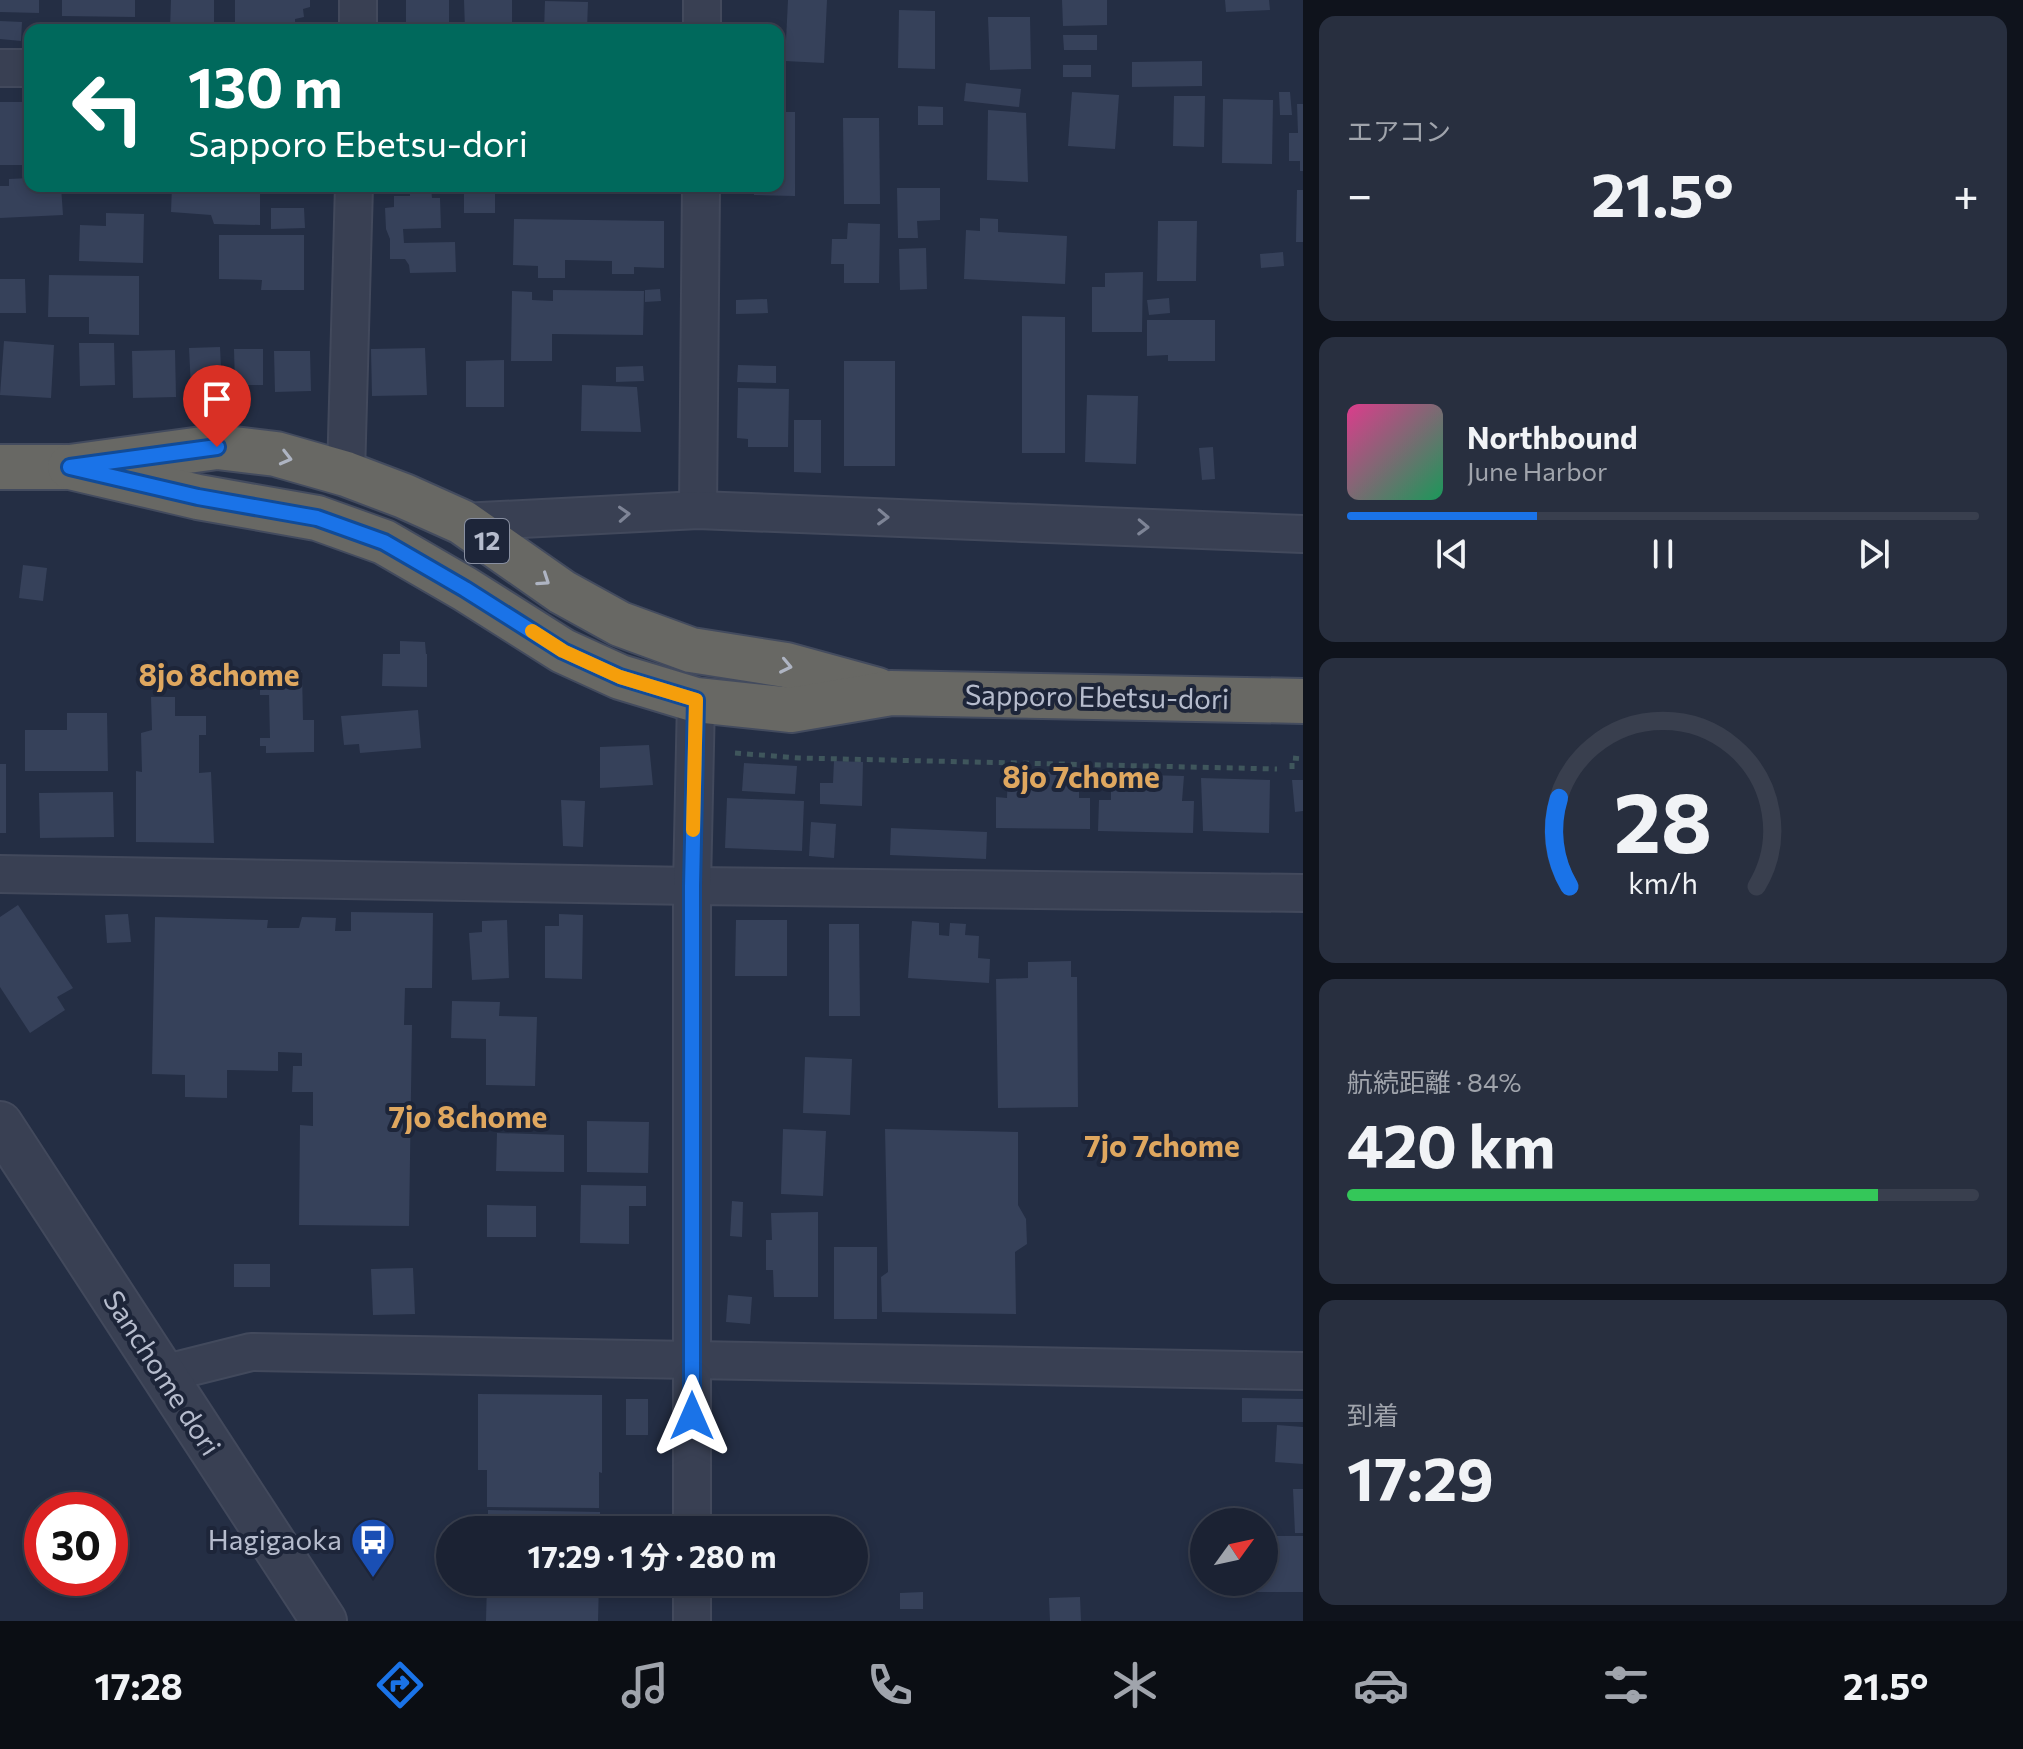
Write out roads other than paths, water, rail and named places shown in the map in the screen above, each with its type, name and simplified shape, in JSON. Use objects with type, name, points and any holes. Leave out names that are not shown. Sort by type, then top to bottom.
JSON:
[{"type":"highway","name":"Sapporo Ebetsu-dori","points":[[0,467],[70,467],[217,447],[276,454],[346,474],[462,522],[562,592],[620,624],[691,650],[786,665],[891,693]]},
{"type":"highway","name":"Sapporo Ebetsu-dori","points":[[70,467],[198,497],[317,518],[384,542],[563,651],[620,677],[696,700],[791,710],[891,693],[1303,701]]},
{"type":"street","points":[[358,0],[358,24]]},
{"type":"street","points":[[702,0],[702,24]]},
{"type":"street","points":[[0,68],[24,68]]},
{"type":"street","points":[[346,474],[354,192]]},
{"type":"street","points":[[698,510],[701,192]]},
{"type":"street","points":[[462,522],[698,510],[1303,534]]},
{"type":"street","points":[[692,1516],[692,886],[696,700]]},
{"type":"street","points":[[0,874],[1303,893]]},
{"type":"street","name":"Sanchome dori","points":[[0,1124],[324,1621]]},
{"type":"street","points":[[163,1374],[251,1352],[1303,1371]]},
{"type":"street","points":[[692,1596],[692,1621]]},
{"type":"place","name":"Hagigaoka","points":[[373,1579]]},
{"type":"district","name":"8jo 8chome","points":[[219,676]]},
{"type":"district","name":"8jo 7chome","points":[[1081,778]]},
{"type":"district","name":"7jo 8chome","points":[[468,1118]]},
{"type":"district","name":"7jo 7chome","points":[[1162,1147]]}]
